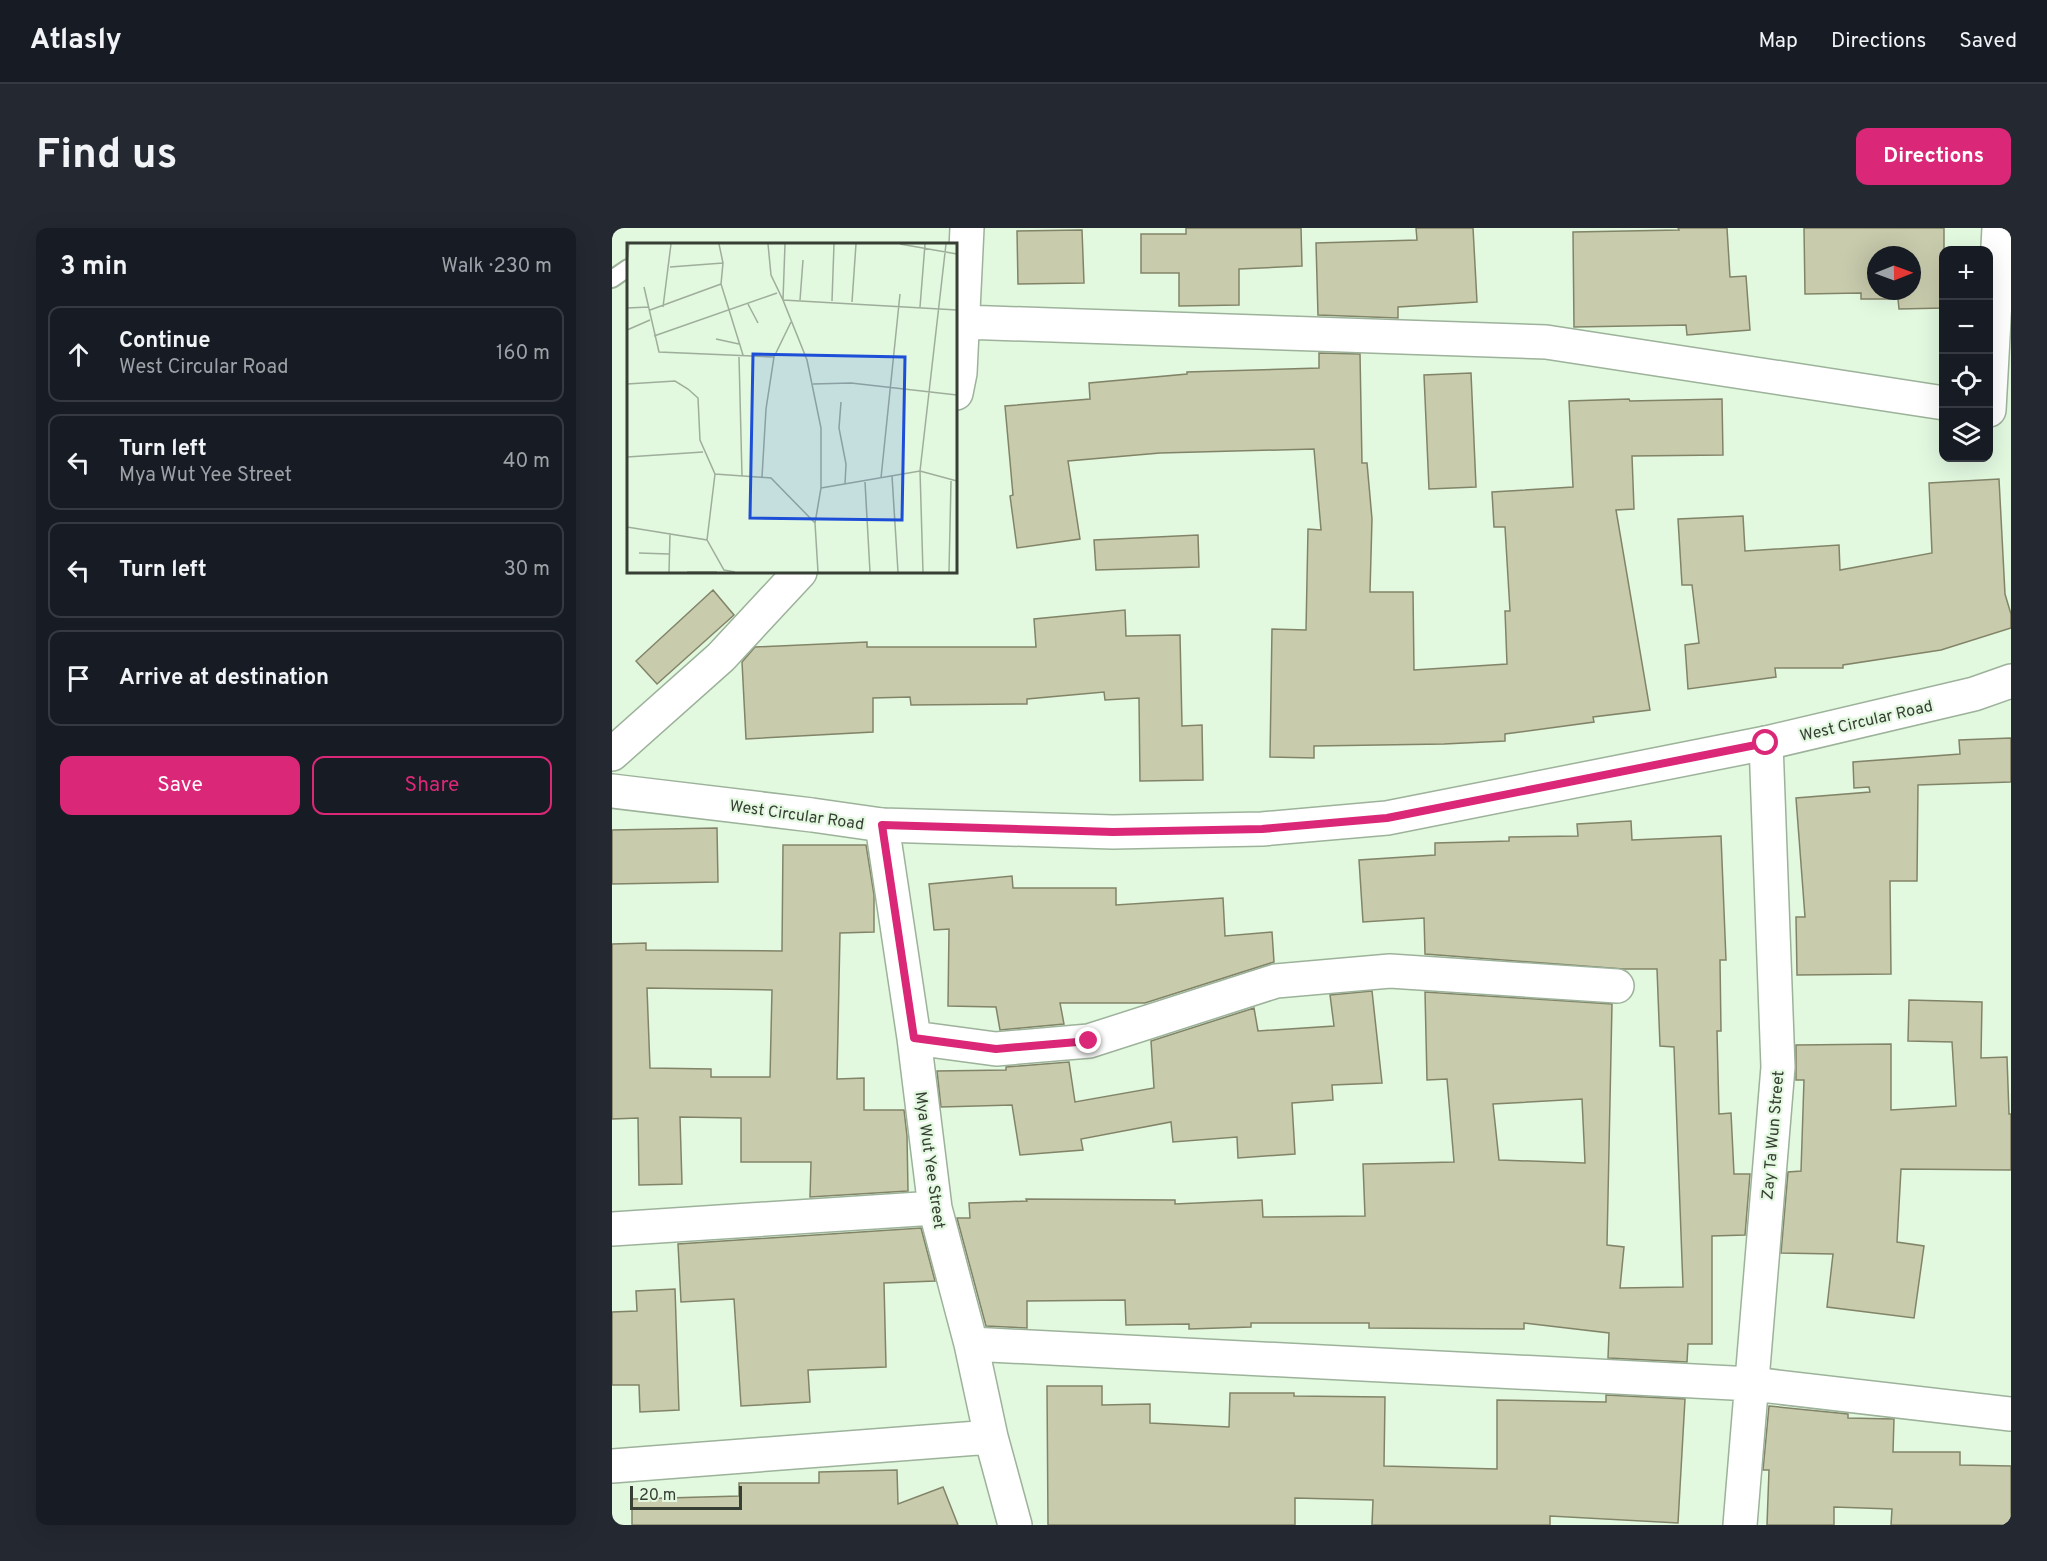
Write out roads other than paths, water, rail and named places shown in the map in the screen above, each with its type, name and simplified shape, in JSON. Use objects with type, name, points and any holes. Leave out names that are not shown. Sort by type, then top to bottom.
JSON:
[{"type":"street","points":[[957,388],[960,373],[967,228]]},
{"type":"street","points":[[1989,408],[1999,228]]},
{"type":"street","points":[[963,322],[1546,342],[1939,402]]},
{"type":"street","points":[[1993,412],[2011,420]]},
{"type":"street","points":[[612,754],[721,657],[799,573]]},
{"type":"street","name":"West Circular Road","points":[[612,791],[882,825],[1113,832],[1262,829],[1387,818],[1766,743],[1974,694],[2011,681]]},
{"type":"street","name":"Zay Ta Wun Street","points":[[1740,1525],[1778,1067],[1766,743]]},
{"type":"street","name":"Mya Wut Yee Street","points":[[882,825],[914,1038],[935,1208],[1015,1525]]},
{"type":"street","points":[[914,1038],[996,1049],[1089,1041],[1276,981],[1390,971],[1617,986]]},
{"type":"street","points":[[612,1228],[935,1208]]},
{"type":"street","points":[[971,1344],[1752,1384],[2011,1414]]},
{"type":"street","points":[[612,1466],[991,1437]]},
{"type":"lane","points":[[612,279],[627,269]]}]
